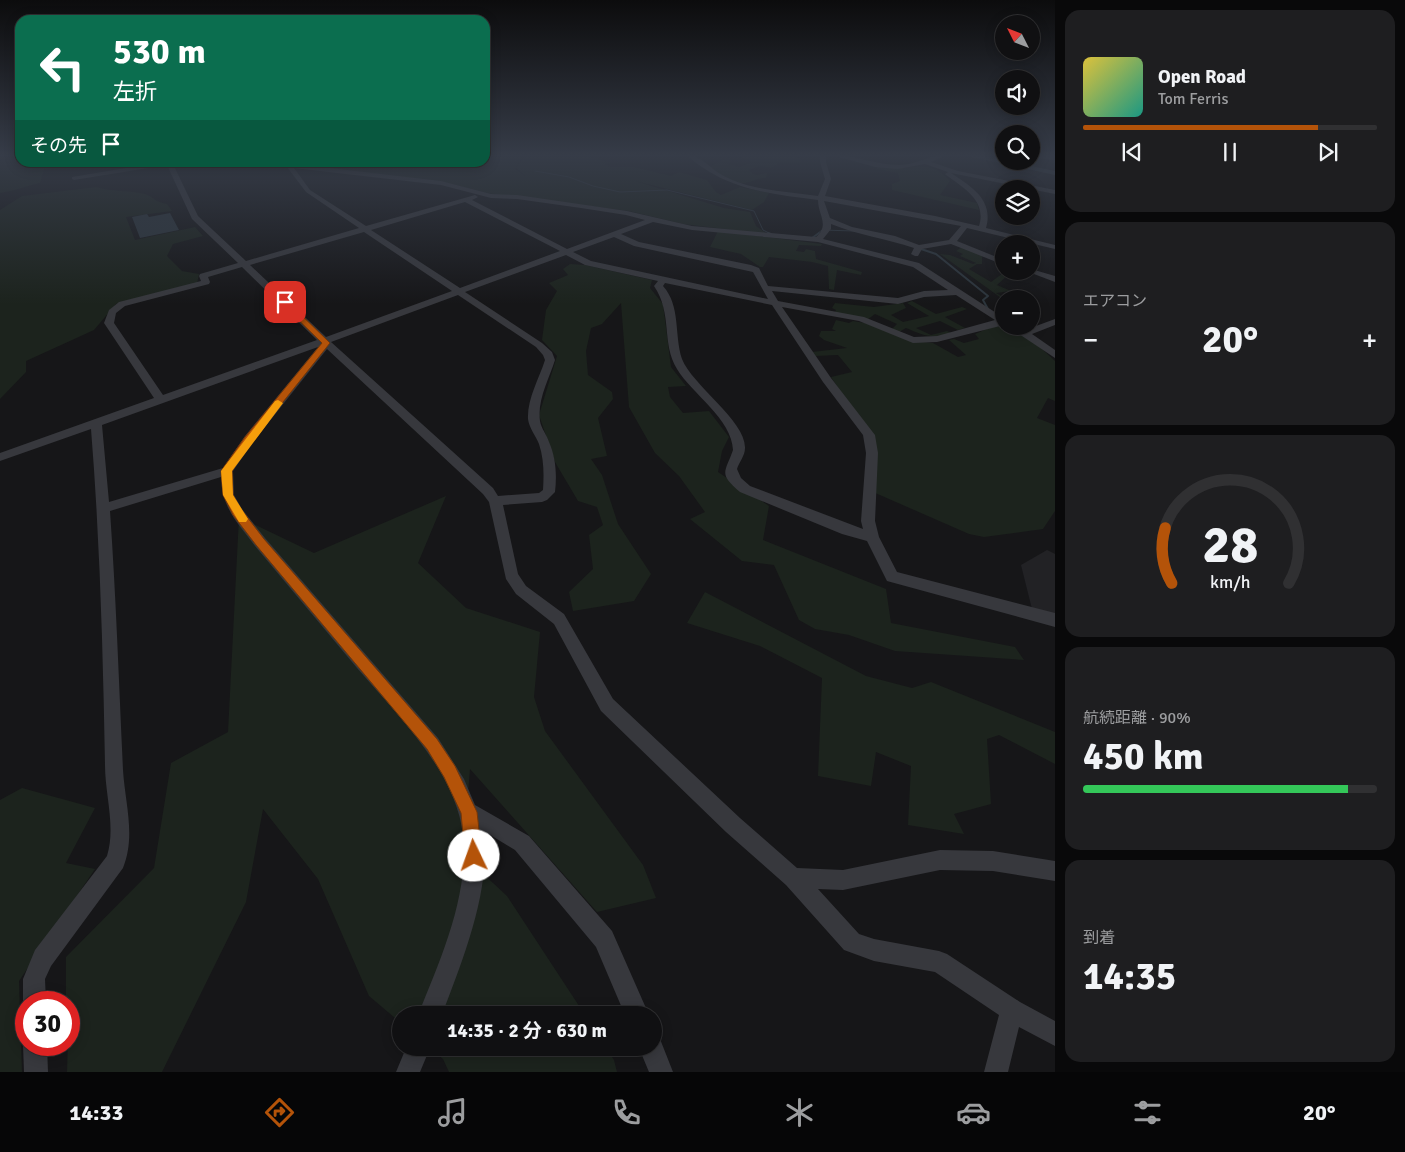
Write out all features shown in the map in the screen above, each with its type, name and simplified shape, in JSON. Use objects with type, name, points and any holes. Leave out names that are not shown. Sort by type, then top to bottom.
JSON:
[{"type":"street","points":[[189,204],[193,215],[325,342],[488,491],[495,501],[511,575],[521,590],[559,619],[607,705],[733,825],[793,878],[852,942],[874,950],[939,962],[1012,1010],[1055,1034]]},
{"type":"street","points":[[328,204],[539,345],[548,354],[550,360],[535,408],[534,418],[535,427],[542,437],[547,453],[550,492],[542,497],[495,501]]},
{"type":"street","points":[[161,400],[109,323],[109,317],[114,308],[128,302],[206,282],[203,276],[453,204]]},
{"type":"street","points":[[475,204],[588,263],[663,280],[861,319],[913,340],[937,339],[995,323]]},
{"type":"street","points":[[567,204],[627,213],[692,228],[818,240],[916,265],[995,316]]},
{"type":"street","points":[[821,204],[828,220],[850,229],[892,238],[918,248],[952,242],[995,259]]},
{"type":"street","points":[[853,204],[966,225],[1052,244]]},
{"type":"street","points":[[981,204],[986,213],[986,221],[982,229]]},
{"type":"street","points":[[0,457],[325,342],[652,220]]},
{"type":"street","points":[[818,240],[825,230],[828,220]]},
{"type":"street","points":[[952,242],[966,225]]},
{"type":"street","points":[[615,234],[637,244],[756,270],[773,302],[869,435],[872,453],[868,521],[872,537],[892,577],[1055,620]]},
{"type":"street","points":[[916,265],[918,248]]},
{"type":"street","points":[[1040,274],[1055,278]]},
{"type":"street","points":[[663,280],[658,286],[666,296],[671,318],[671,332],[680,368],[716,406],[726,419],[739,443],[740,449],[731,464],[731,474],[734,481],[754,493],[847,530],[872,537]]},
{"type":"street","points":[[765,288],[832,293],[898,301],[924,294],[958,292]]},
{"type":"street","points":[[1040,328],[1053,324]]},
{"type":"street","points":[[1031,335],[1055,355]]},
{"type":"street","points":[[325,342],[249,439],[227,471],[228,495],[237,512],[266,549],[432,744],[450,772],[469,812],[474,871],[462,925],[433,1006]]},
{"type":"street","points":[[34,991],[34,979],[43,958],[116,861],[121,848],[115,784],[104,508],[96,423]]},
{"type":"street","points":[[104,508],[227,471]]},
{"type":"street","points":[[469,812],[522,844],[604,938],[633,1006]]},
{"type":"street","points":[[793,878],[843,880],[940,860],[993,862],[1055,871]]},
{"type":"street","points":[[996,1072],[1012,1010]]},
{"type":"street","points":[[35,1056],[36,1072]]},
{"type":"street","points":[[408,1072],[415,1056]]},
{"type":"street","points":[[654,1056],[661,1072]]},
{"type":"shaded area","points":[[9,204],[167,204],[172,211],[126,217],[135,240],[195,227],[203,236],[173,244],[167,256],[182,271],[199,274],[197,284],[116,304],[94,330],[26,361],[26,372],[0,399],[0,210]]},
{"type":"shaded area","points":[[574,204],[711,204],[750,212],[756,226],[767,234],[683,224],[629,211]]},
{"type":"shaded area","points":[[728,204],[761,204],[752,210]]},
{"type":"shaded area","points":[[953,204],[977,204],[979,210]]},
{"type":"shaded area","points":[[170,213],[179,230],[140,238],[132,217],[147,214],[149,217]]},
{"type":"shaded area","points":[[718,231],[822,244],[821,246],[799,245],[796,251],[804,252],[806,249],[815,251],[816,259],[862,272],[861,275],[837,270],[834,290],[829,289],[828,266],[812,262],[769,257],[763,267],[760,267],[741,254],[710,247]]},
{"type":"shaded area","points":[[962,247],[982,255],[982,264],[977,264],[969,269],[991,282],[995,279],[1002,280],[997,285],[1009,290],[995,290],[995,294],[940,254],[950,255],[973,264],[976,263],[960,256],[963,254],[956,251]]},
{"type":"shaded area","points":[[570,264],[585,265],[652,280],[650,288],[663,304],[671,367],[686,386],[668,387],[670,397],[683,413],[709,411],[729,437],[722,451],[718,472],[769,506],[763,540],[886,589],[891,623],[1015,647],[1024,660],[895,651],[849,635],[815,629],[799,620],[774,565],[742,561],[690,519],[705,512],[679,476],[655,453],[629,407],[621,303],[602,324],[591,328],[586,351],[588,375],[612,392],[613,399],[598,418],[607,456],[591,459],[602,475],[618,524],[651,574],[634,601],[573,611],[569,592],[593,569],[589,535],[603,525],[597,507],[578,501],[555,462],[539,415],[557,356],[542,340],[546,310],[557,291],[549,283],[568,275],[563,269]]},
{"type":"shaded area","points":[[912,301],[936,314],[962,307],[967,309],[945,317],[965,328],[958,330],[940,321],[916,328],[931,335],[947,331],[951,333],[928,336],[906,328],[899,332],[892,329],[897,324],[875,314],[867,320],[834,314],[836,310],[832,308],[835,303],[874,307],[903,303],[906,308],[891,315],[903,322],[929,316],[907,303]]},
{"type":"shaded area","points":[[836,320],[849,323],[853,321],[865,323],[912,341],[933,343],[958,357],[966,355],[949,340],[954,339],[964,343],[979,339],[975,334],[995,327],[995,335],[1023,335],[1055,361],[1055,401],[1048,398],[1037,418],[1055,425],[1055,511],[1043,529],[984,537],[969,534],[873,492],[875,444],[831,377],[852,372],[838,355],[815,356],[812,352],[847,348],[824,340],[819,336],[821,331],[836,331],[832,329]]},
{"type":"shaded area","points":[[446,496],[418,563],[466,608],[540,632],[534,697],[545,731],[643,865],[656,898],[597,912],[470,769],[463,855],[507,896],[579,1006],[392,1006],[392,1015],[369,996],[318,879],[263,809],[246,902],[162,1072],[67,1072],[67,1056],[80,1056],[80,991],[66,991],[66,957],[154,868],[171,763],[228,732],[239,517],[314,553]]},
{"type":"shaded area","points":[[1047,550],[1055,554],[1055,614],[1032,609],[1021,565]]},
{"type":"shaded area","points":[[705,592],[866,676],[912,688],[931,682],[1055,732],[1055,764],[999,735],[987,739],[991,804],[954,814],[964,834],[908,825],[911,766],[876,752],[871,786],[818,776],[822,678],[760,646],[687,623]]},
{"type":"shaded area","points":[[22,788],[95,808],[66,863],[95,869],[19,981],[19,991],[15,991],[15,1056],[21,1056],[22,1072],[0,1072],[0,800]]},
{"type":"shaded area","points":[[439,1056],[611,1056],[617,1072],[449,1072],[443,1059]]},
{"type":"waterway","points":[[725,204],[754,211],[763,230],[771,234],[768,233]]},
{"type":"waterway","points":[[817,234],[822,230],[854,231]]},
{"type":"waterway","points":[[812,238],[819,233]]},
{"type":"waterway","points":[[918,248],[936,254],[988,296],[983,300],[988,309]]},
{"type":"slow traffic","points":[[242,519],[228,495],[227,471],[249,439],[278,403]]},
{"type":"route","points":[[285,302],[326,343],[249,439],[227,471],[228,495],[237,512],[260,542],[432,744],[450,772],[469,812],[474,856]]}]
